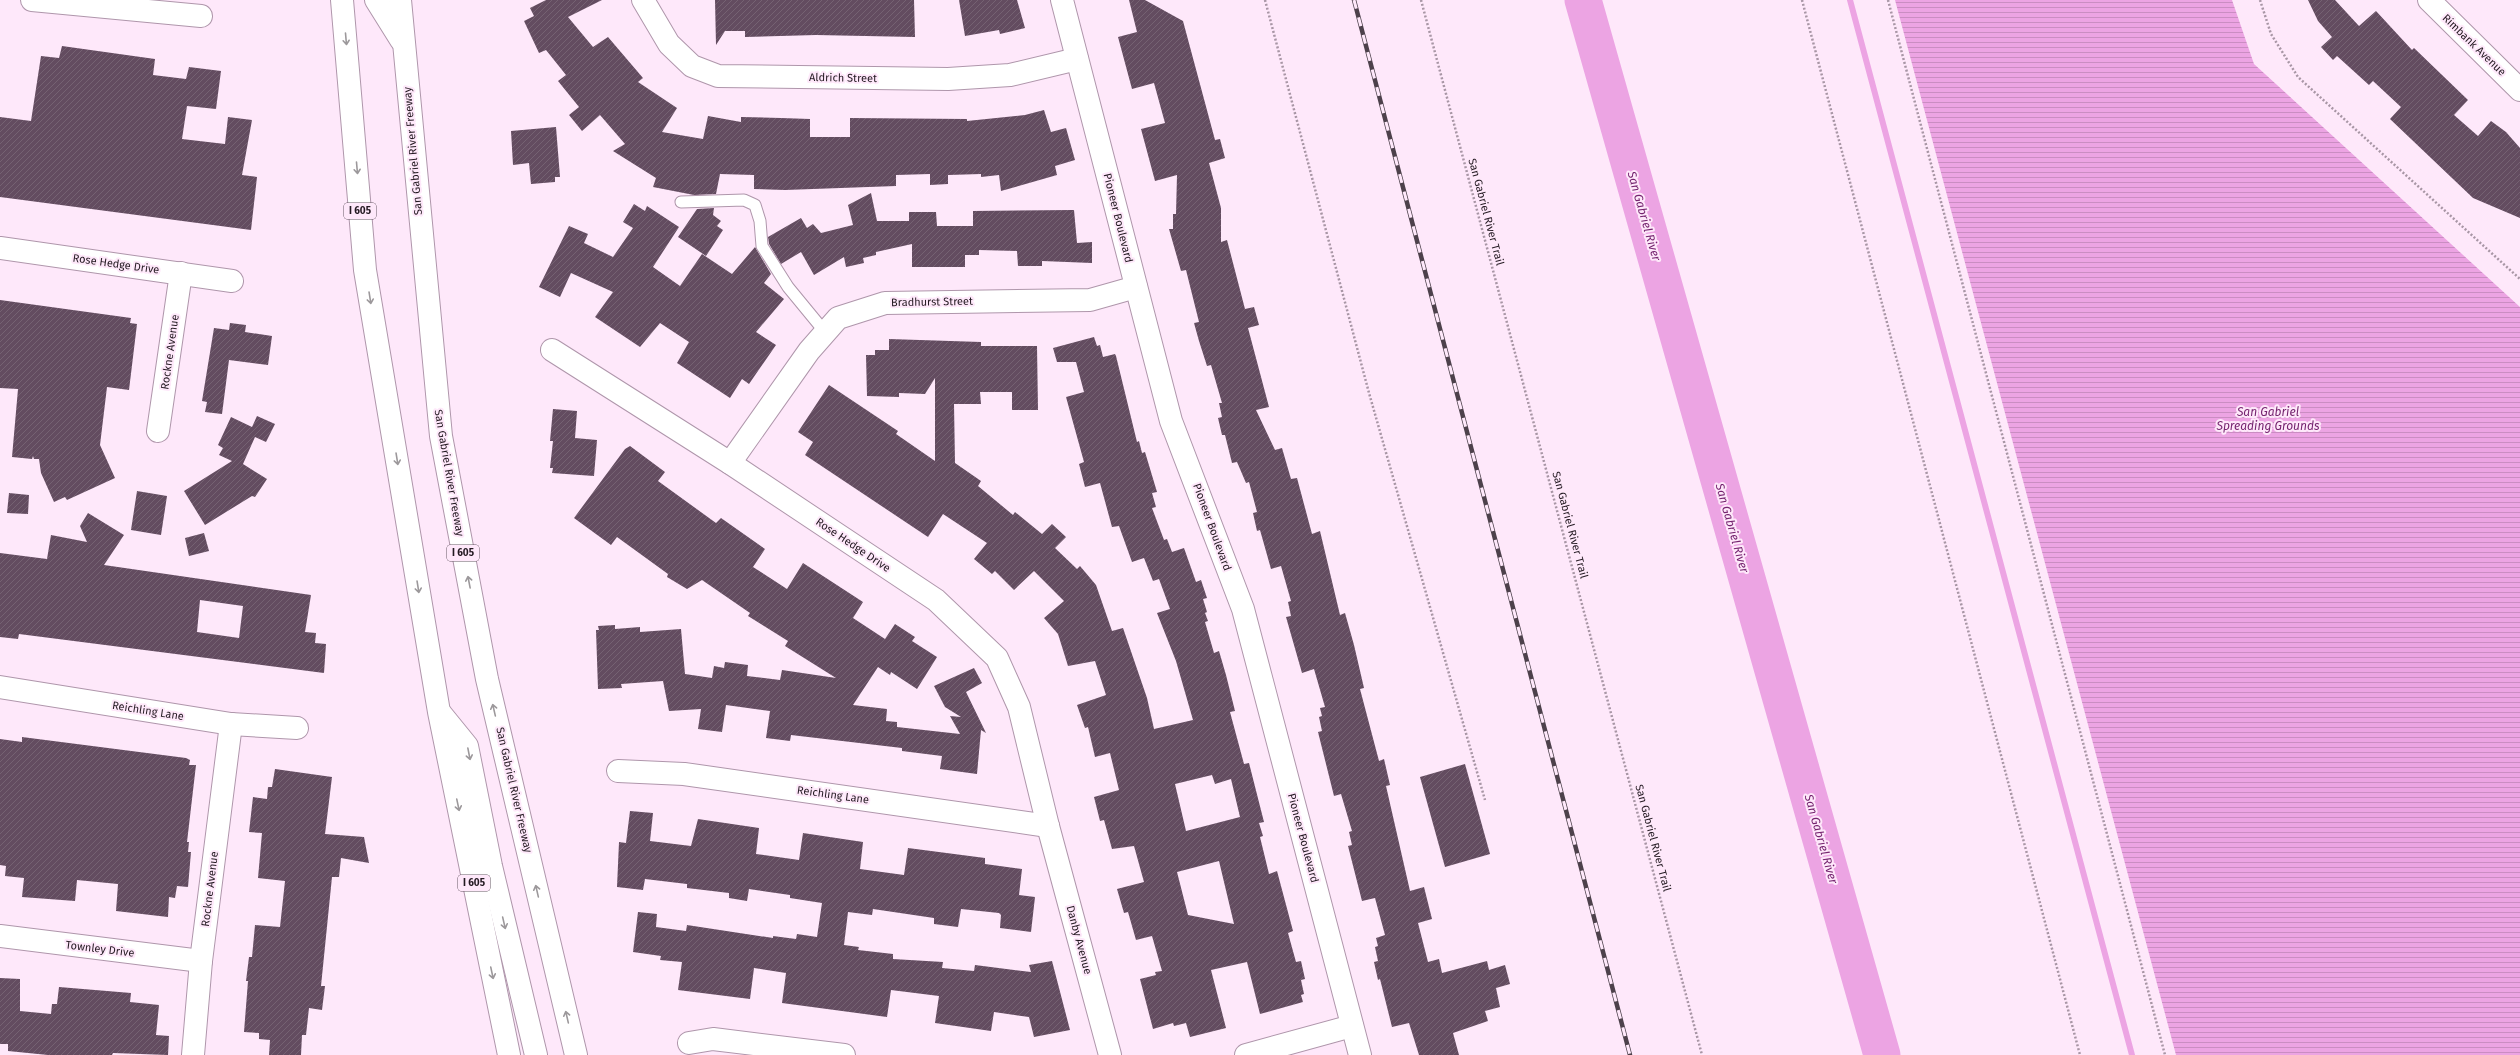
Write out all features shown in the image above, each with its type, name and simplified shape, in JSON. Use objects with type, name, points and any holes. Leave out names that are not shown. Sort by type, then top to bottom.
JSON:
[{"type":"main road","points":[[32,0],[201,16]]},
{"type":"main road","name":"I 605","points":[[342,0],[365,270],[439,712],[509,1055]]},
{"type":"main road","points":[[376,0],[403,42]]},
{"type":"main road","name":"San Gabriel River Freeway","points":[[400,0],[441,436],[487,679],[576,1055]]},
{"type":"main road","name":"Aldrich Street","points":[[643,0],[669,44],[692,66],[718,76],[948,79],[1010,75],[1077,59]]},
{"type":"main road","name":"Pioneer Boulevard","points":[[1062,0],[1171,421],[1243,609],[1360,1055]]},
{"type":"main road","name":"Rimbank Avenue","points":[[2429,0],[2520,90]]},
{"type":"main road","name":"Rose Hedge Drive","points":[[0,248],[232,281]]},
{"type":"main road","name":"Rockne Avenue","points":[[158,431],[181,273]]},
{"type":"main road","name":"Bradhurst Street","points":[[730,463],[809,351],[838,318],[884,303],[1090,300],[1136,287]]},
{"type":"main road","name":"Rose Hedge Drive","points":[[552,350],[730,463],[936,600],[997,658],[1019,707],[1048,826]]},
{"type":"main road","name":"Reichling Lane","points":[[0,687],[231,724],[296,728]]},
{"type":"main road","points":[[439,712],[467,746],[491,866],[536,1055]]},
{"type":"main road","name":"Rockne Avenue","points":[[193,1055],[201,961],[231,724]]},
{"type":"main road","name":"Reichling Lane","points":[[618,771],[684,774],[1048,826]]},
{"type":"main road","name":"Danby Avenue","points":[[1048,826],[1110,1055]]},
{"type":"main road","name":"Townley Drive","points":[[0,936],[201,961]]},
{"type":"main road","points":[[1246,1055],[1352,1026]]},
{"type":"main road","points":[[689,1043],[713,1039],[844,1055]]},
{"type":"lane","points":[[681,202],[744,200],[755,205],[760,221],[762,246],[788,287],[825,332]]},
{"type":"path","points":[[1265,0],[1369,393],[1486,800]]},
{"type":"path","name":"San Gabriel River Trail","points":[[1421,0],[1702,1055]]},
{"type":"path","points":[[1802,0],[2080,1055]]},
{"type":"path","points":[[1888,0],[2166,1055]]},
{"type":"path","points":[[2260,0],[2271,34],[2298,77],[2520,279]]},
{"type":"water","name":"San Gabriel Spreading Grounds","points":[[1895,0],[2232,0],[2254,64],[2520,307],[2520,1055],[2176,1055]]},
{"type":"building","points":[[546,0],[602,0],[568,17],[593,47],[608,37],[643,78],[638,82],[677,108],[662,132],[703,139],[708,116],[741,122],[741,117],[810,119],[810,137],[850,137],[850,118],[967,119],[967,121],[1025,115],[1044,110],[1051,132],[1066,128],[1075,160],[1055,166],[1057,175],[1001,191],[999,175],[981,177],[981,174],[948,175],[948,184],[930,185],[930,174],[896,175],[896,186],[785,190],[754,189],[754,175],[720,174],[716,194],[694,195],[653,187],[656,178],[613,151],[625,144],[600,115],[582,131],[569,115],[579,107],[558,81],[566,75],[546,50],[539,53],[524,21],[534,16],[530,8]]},
{"type":"building","points":[[715,0],[914,0],[915,37],[816,35],[745,37],[745,31],[725,31],[716,45]]},
{"type":"building","points":[[959,0],[1017,0],[1025,28],[1000,34],[999,30],[965,36]]},
{"type":"building","points":[[1129,0],[1145,0],[1183,21],[1215,140],[1220,139],[1225,158],[1209,163],[1221,208],[1221,242],[1227,240],[1245,309],[1254,307],[1259,325],[1248,328],[1269,407],[1256,410],[1275,450],[1282,448],[1291,479],[1297,478],[1312,534],[1320,531],[1340,615],[1345,613],[1354,645],[1364,688],[1360,689],[1379,761],[1384,759],[1390,785],[1386,786],[1410,891],[1424,887],[1432,919],[1418,923],[1428,962],[1439,959],[1442,973],[1487,961],[1489,970],[1505,965],[1510,984],[1496,988],[1500,1007],[1485,1011],[1488,1021],[1453,1033],[1459,1055],[1419,1055],[1409,1023],[1392,1027],[1380,979],[1378,980],[1374,962],[1378,961],[1375,947],[1378,946],[1376,938],[1385,935],[1375,898],[1362,901],[1348,846],[1352,845],[1349,832],[1352,831],[1341,794],[1334,796],[1318,732],[1322,731],[1319,717],[1322,716],[1320,708],[1325,707],[1314,669],[1302,673],[1286,617],[1291,616],[1288,602],[1291,601],[1281,566],[1271,569],[1260,530],[1257,531],[1253,513],[1257,512],[1249,482],[1246,483],[1237,462],[1232,463],[1225,435],[1222,435],[1218,418],[1222,417],[1219,403],[1222,403],[1211,365],[1207,366],[1194,323],[1199,322],[1186,270],[1181,271],[1169,229],[1173,229],[1173,214],[1176,214],[1177,175],[1155,181],[1141,129],[1165,123],[1154,83],[1132,89],[1118,37],[1137,32]]},
{"type":"building","points":[[2308,0],[2335,0],[2359,26],[2376,11],[2412,50],[2414,48],[2468,100],[2454,115],[2478,136],[2491,121],[2506,132],[2520,148],[2520,218],[2473,198],[2390,119],[2401,107],[2373,81],[2369,85],[2337,56],[2333,60],[2321,47],[2332,37],[2318,21]]},
{"type":"building","points":[[62,46],[155,59],[153,75],[186,79],[189,67],[221,71],[216,109],[187,106],[182,139],[225,144],[228,117],[252,120],[242,175],[257,177],[251,230],[0,197],[0,117],[31,121],[41,56],[59,58]]},
{"type":"building","points":[[556,127],[560,177],[555,177],[555,182],[531,184],[529,163],[513,165],[511,131]]},
{"type":"building","points":[[871,193],[877,221],[909,221],[909,212],[936,212],[937,226],[973,226],[973,211],[1074,210],[1077,243],[1092,242],[1092,263],[1042,261],[1042,266],[1018,266],[1017,251],[979,250],[979,255],[965,255],[965,267],[912,267],[912,244],[876,252],[876,255],[863,258],[864,263],[846,267],[844,257],[814,275],[801,252],[781,264],[769,244],[768,237],[801,218],[807,228],[813,224],[821,233],[853,225],[848,205]]},
{"type":"building","points":[[634,204],[645,211],[647,206],[679,227],[653,267],[680,286],[702,254],[732,274],[755,247],[771,274],[764,283],[784,299],[756,332],[776,345],[749,384],[742,379],[730,398],[677,363],[689,342],[660,323],[640,347],[595,317],[613,292],[571,273],[560,297],[539,287],[569,226],[588,234],[584,243],[613,257],[633,228],[623,222]]},
{"type":"building","points":[[714,208],[713,215],[721,221],[717,226],[723,230],[706,256],[678,237],[697,209]]},
{"type":"building","points":[[0,300],[131,318],[130,323],[137,324],[129,390],[107,387],[100,445],[115,478],[67,500],[65,497],[54,502],[41,473],[39,459],[34,459],[33,456],[32,459],[12,457],[18,389],[0,388]]},
{"type":"building","points":[[230,323],[246,325],[245,332],[272,336],[268,365],[229,360],[222,414],[205,412],[207,402],[202,401],[214,328],[229,330]]},
{"type":"building","points":[[1094,337],[1097,346],[1100,345],[1103,357],[1115,354],[1116,356],[1137,442],[1139,441],[1142,453],[1145,452],[1157,492],[1152,493],[1156,507],[1152,508],[1164,540],[1167,539],[1172,552],[1184,548],[1196,582],[1201,580],[1207,598],[1203,599],[1208,621],[1205,622],[1214,653],[1219,651],[1235,711],[1230,712],[1244,764],[1249,763],[1264,822],[1259,823],[1263,836],[1260,837],[1269,874],[1277,871],[1293,931],[1288,933],[1296,962],[1301,961],[1305,979],[1301,980],[1304,994],[1301,995],[1303,1002],[1260,1014],[1247,962],[1211,970],[1226,1028],[1190,1037],[1186,1023],[1174,1026],[1173,1023],[1153,1029],[1140,979],[1156,975],[1155,972],[1162,971],[1152,936],[1136,940],[1128,912],[1124,913],[1117,889],[1144,882],[1134,846],[1112,849],[1104,820],[1100,821],[1094,797],[1119,790],[1110,753],[1095,757],[1088,727],[1085,728],[1077,705],[1106,695],[1095,661],[1068,666],[1058,634],[1044,618],[1064,601],[1034,571],[1014,590],[995,571],[992,574],[974,559],[987,543],[943,514],[928,537],[805,455],[813,442],[798,432],[829,385],[898,431],[896,434],[935,461],[935,378],[925,394],[899,393],[899,397],[867,396],[866,355],[875,355],[875,350],[889,350],[889,339],[981,342],[981,346],[1037,346],[1038,410],[1012,410],[1012,392],[980,392],[981,404],[954,404],[955,463],[981,481],[978,486],[1013,515],[1015,512],[1042,534],[1052,524],[1066,537],[1055,548],[1077,569],[1080,566],[1096,585],[1112,631],[1123,628],[1147,698],[1154,729],[1193,720],[1176,661],[1157,613],[1170,609],[1159,579],[1153,581],[1144,558],[1132,562],[1119,526],[1112,527],[1100,483],[1085,487],[1079,464],[1084,462],[1066,397],[1084,392],[1076,362],[1057,362],[1053,348]],"holes":[[[1212,775],[1215,784],[1231,779],[1240,817],[1186,831],[1175,784]],[[1219,861],[1234,924],[1188,915],[1177,872]]]},
{"type":"building","points":[[553,409],[577,411],[575,438],[597,440],[594,476],[552,473],[553,468],[550,468],[553,441],[550,441]]},
{"type":"building","points":[[257,416],[275,424],[266,442],[255,437],[243,464],[267,479],[255,497],[252,496],[205,525],[184,491],[232,461],[219,455],[223,448],[218,445],[231,417],[252,427]]},
{"type":"building","points":[[630,446],[665,472],[658,481],[716,523],[721,518],[765,549],[753,567],[787,589],[803,563],[863,602],[853,618],[885,639],[895,624],[915,637],[912,641],[937,657],[917,689],[891,672],[890,675],[878,667],[853,705],[887,709],[886,721],[897,722],[897,727],[960,734],[950,716],[961,717],[945,707],[934,686],[974,668],[982,683],[966,692],[986,733],[981,730],[977,774],[940,769],[942,756],[902,751],[902,748],[791,735],[790,741],[766,738],[770,711],[726,705],[722,732],[698,729],[701,709],[669,711],[663,681],[621,684],[622,688],[598,689],[596,630],[599,630],[598,626],[615,625],[615,629],[640,627],[640,632],[681,629],[685,674],[712,678],[714,666],[724,668],[725,662],[748,665],[747,676],[780,680],[782,670],[836,678],[785,646],[788,641],[748,616],[750,613],[702,580],[687,589],[667,577],[668,574],[617,537],[611,545],[574,518],[625,449]]},
{"type":"building","points":[[137,491],[167,496],[161,535],[131,530]]},
{"type":"building","points":[[9,493],[29,495],[28,514],[7,513]]},
{"type":"building","points":[[88,513],[124,535],[104,565],[311,595],[305,632],[316,633],[315,643],[326,644],[324,673],[19,634],[18,639],[0,637],[0,553],[47,559],[51,535],[87,542],[80,526]],"holes":[[[200,600],[243,606],[239,638],[197,632]]]},
{"type":"building","points":[[204,533],[209,551],[189,556],[185,538]]},
{"type":"building","points":[[22,737],[186,758],[190,760],[189,765],[196,765],[187,842],[189,842],[188,852],[191,852],[188,887],[177,886],[175,898],[169,897],[168,917],[116,911],[118,884],[77,880],[75,901],[22,897],[24,878],[5,876],[6,866],[0,865],[0,739],[22,742]]},
{"type":"building","points":[[1465,764],[1490,854],[1445,867],[1420,777]]},
{"type":"building","points":[[275,769],[332,777],[325,834],[364,837],[369,863],[341,858],[339,877],[332,877],[321,986],[325,986],[322,1010],[309,1008],[306,1035],[302,1035],[301,1055],[269,1055],[270,1040],[259,1039],[259,1033],[244,1032],[248,981],[246,981],[249,957],[252,957],[255,925],[280,927],[285,881],[258,878],[262,833],[249,832],[253,797],[267,799],[268,787],[272,787]]},
{"type":"building","points":[[630,811],[653,813],[650,841],[691,846],[698,819],[759,828],[756,854],[799,860],[803,833],[863,842],[860,869],[904,875],[908,848],[985,858],[985,864],[1022,869],[1019,895],[1035,897],[1031,932],[1000,928],[1001,915],[999,913],[961,909],[958,927],[934,924],[934,918],[873,909],[872,915],[848,912],[844,945],[859,947],[858,950],[893,954],[893,959],[943,962],[942,968],[974,971],[975,965],[1031,972],[1029,965],[1052,961],[1070,1030],[1034,1037],[1029,1017],[994,1012],[991,1031],[935,1023],[939,996],[891,990],[887,1017],[782,1003],[786,973],[754,968],[750,999],[678,990],[682,962],[660,960],[661,956],[633,952],[638,912],[657,914],[656,927],[686,931],[687,925],[773,938],[773,936],[796,939],[797,934],[817,937],[822,903],[790,898],[790,895],[749,889],[747,901],[729,898],[729,893],[687,888],[687,884],[645,879],[643,890],[617,887],[619,842],[626,843]]},
{"type":"building","points":[[0,978],[20,979],[20,1011],[51,1014],[52,1004],[57,1004],[59,987],[131,993],[130,1002],[159,1005],[156,1035],[169,1036],[168,1055],[113,1053],[112,1055],[48,1055],[8,1051],[8,1044],[0,1044]]},
{"type":"waterway","name":"San Gabriel River","points":[[1583,0],[1882,1055]]},
{"type":"waterway","points":[[1850,0],[2132,1055]]},
{"type":"railway","points":[[1354,0],[1630,1055]]}]
